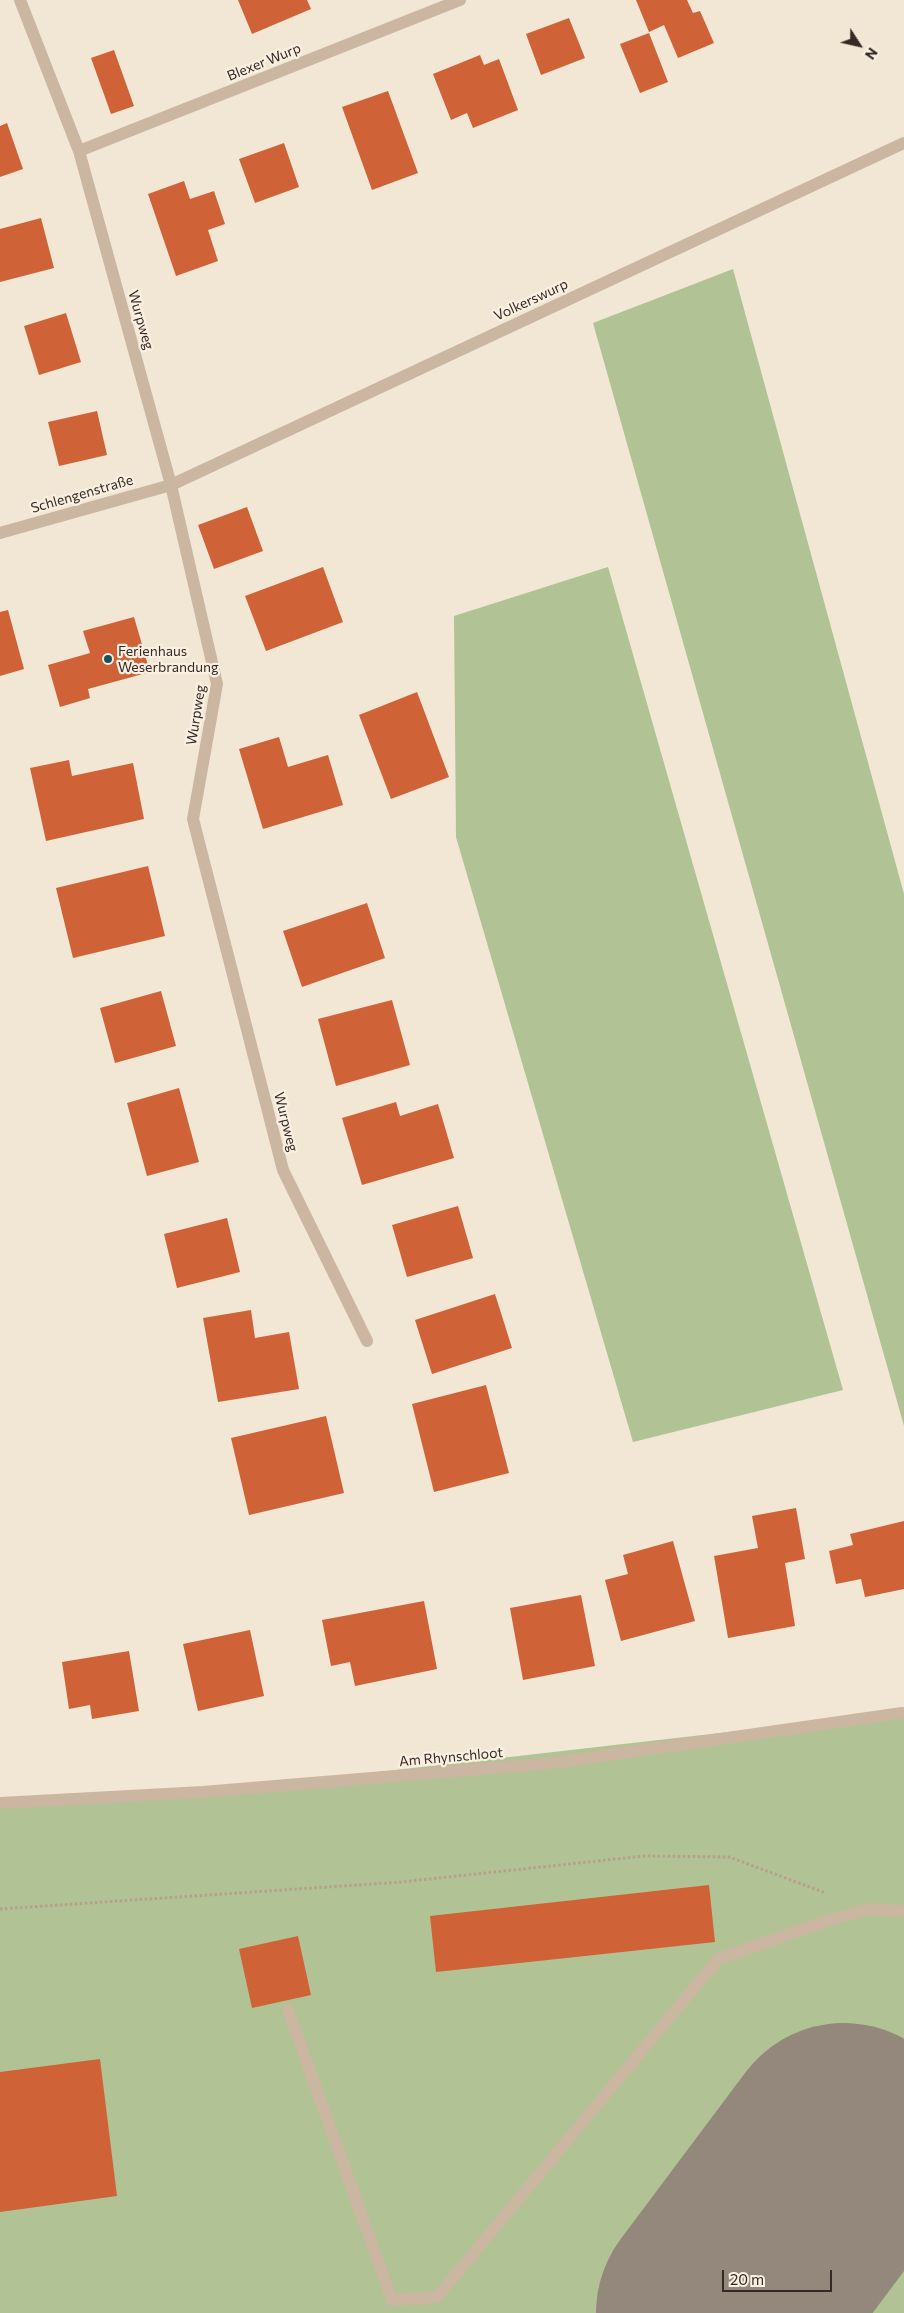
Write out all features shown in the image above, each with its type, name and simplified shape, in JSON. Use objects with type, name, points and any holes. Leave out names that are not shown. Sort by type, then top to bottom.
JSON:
[{"type":"street","name":"Wurpweg","points":[[20,0],[79,151],[171,485],[217,684],[193,819],[283,1170],[367,1342]]},
{"type":"street","name":"Blexer Wurp","points":[[79,151],[460,0]]},
{"type":"street","name":"Volkerswurp","points":[[171,485],[904,143]]},
{"type":"street","name":"Schlengenstraße","points":[[0,533],[171,485]]},
{"type":"street","name":"Am Rhynschloot","points":[[0,1803],[203,1792],[553,1764],[902,1713]]},
{"type":"street","points":[[288,2010],[392,2300],[437,2297],[718,1959],[830,1920],[869,1909],[904,1911]]},
{"type":"path","points":[[0,1909],[401,1882],[644,1856],[729,1857],[869,1909]]},
{"type":"green space","points":[[733,269],[904,894],[904,1426],[593,323]]},
{"type":"green space","points":[[608,567],[843,1390],[633,1442],[456,837],[454,616]]},
{"type":"green space","points":[[904,1712],[904,2313],[0,2313],[0,1798],[203,1792]]},
{"type":"building","points":[[238,0],[307,0],[311,9],[252,34]]},
{"type":"building","points":[[636,0],[687,0],[693,13],[700,11],[714,43],[678,58],[664,25],[649,32]]},
{"type":"building","points":[[569,18],[585,58],[541,75],[526,34]]},
{"type":"building","points":[[649,33],[668,82],[640,93],[620,44]]},
{"type":"building","points":[[114,50],[134,106],[111,114],[91,58]]},
{"type":"building","points":[[480,55],[484,65],[499,59],[518,110],[473,128],[467,113],[451,120],[433,74]]},
{"type":"building","points":[[388,91],[418,173],[372,190],[342,107]]},
{"type":"building","points":[[7,123],[23,169],[0,177],[0,126]]},
{"type":"building","points":[[284,143],[299,187],[255,203],[239,159]]},
{"type":"building","points":[[184,181],[190,199],[214,191],[225,224],[208,230],[218,261],[176,276],[148,194]]},
{"type":"building","points":[[41,218],[54,268],[0,282],[0,229]]},
{"type":"building","points":[[66,313],[81,362],[39,375],[24,326]]},
{"type":"building","points":[[97,411],[107,455],[59,466],[48,422]]},
{"type":"building","points":[[247,507],[263,551],[214,569],[198,525]]},
{"type":"building","points":[[323,567],[343,622],[266,651],[245,596]]},
{"type":"building","points":[[8,610],[24,669],[0,676],[0,612]]},
{"type":"building","name":"Ferienhaus Weserbrandung","points":[[134,617],[150,672],[88,689],[90,698],[60,707],[48,665],[90,653],[83,631]]},
{"type":"building","points":[[417,692],[449,777],[391,799],[359,715]]},
{"type":"building","points":[[279,737],[288,767],[328,755],[343,805],[263,829],[239,749]]},
{"type":"building","points":[[69,760],[72,776],[133,763],[144,819],[46,841],[30,768]]},
{"type":"building","points":[[148,866],[165,936],[73,958],[56,888]]},
{"type":"building","points":[[367,903],[385,958],[302,987],[283,931]]},
{"type":"building","points":[[161,991],[176,1046],[115,1063],[100,1008]]},
{"type":"building","points":[[392,1000],[410,1065],[336,1086],[318,1019]]},
{"type":"building","points":[[179,1088],[199,1162],[147,1176],[127,1103]]},
{"type":"building","points":[[396,1102],[400,1116],[438,1104],[454,1158],[362,1185],[342,1118]]},
{"type":"building","points":[[458,1206],[473,1258],[407,1277],[392,1225]]},
{"type":"building","points":[[227,1218],[240,1272],[177,1288],[164,1234]]},
{"type":"building","points":[[495,1294],[512,1348],[432,1374],[415,1320]]},
{"type":"building","points":[[251,1310],[255,1338],[289,1332],[299,1389],[218,1402],[203,1318]]},
{"type":"building","points":[[486,1385],[509,1473],[434,1492],[412,1404]]},
{"type":"building","points":[[326,1416],[344,1493],[249,1515],[231,1438]]},
{"type":"building","points":[[796,1508],[805,1559],[785,1563],[795,1626],[728,1638],[714,1556],[758,1548],[752,1516]]},
{"type":"building","points":[[904,1521],[904,1589],[865,1597],[861,1579],[836,1584],[829,1551],[853,1545],[850,1534]]},
{"type":"building","points":[[673,1541],[695,1621],[621,1641],[605,1580],[628,1574],[623,1555]]},
{"type":"building","points":[[581,1595],[595,1666],[523,1680],[510,1608]]},
{"type":"building","points":[[424,1601],[437,1669],[355,1686],[350,1662],[331,1666],[322,1620]]},
{"type":"building","points":[[250,1630],[264,1696],[198,1711],[183,1644]]},
{"type":"building","points":[[129,1651],[139,1711],[92,1719],[90,1705],[69,1709],[62,1662]]},
{"type":"building","points":[[709,1885],[715,1942],[436,1972],[430,1916]]},
{"type":"building","points":[[298,1936],[311,1995],[252,2008],[239,1949]]},
{"type":"building","points":[[100,2059],[117,2196],[0,2212],[0,2072]]},
{"type":"runway","points":[[719,2313],[844,2146]]},
{"type":"place","name":"Ferienhaus Weserbrandung","points":[[108,659]]}]
